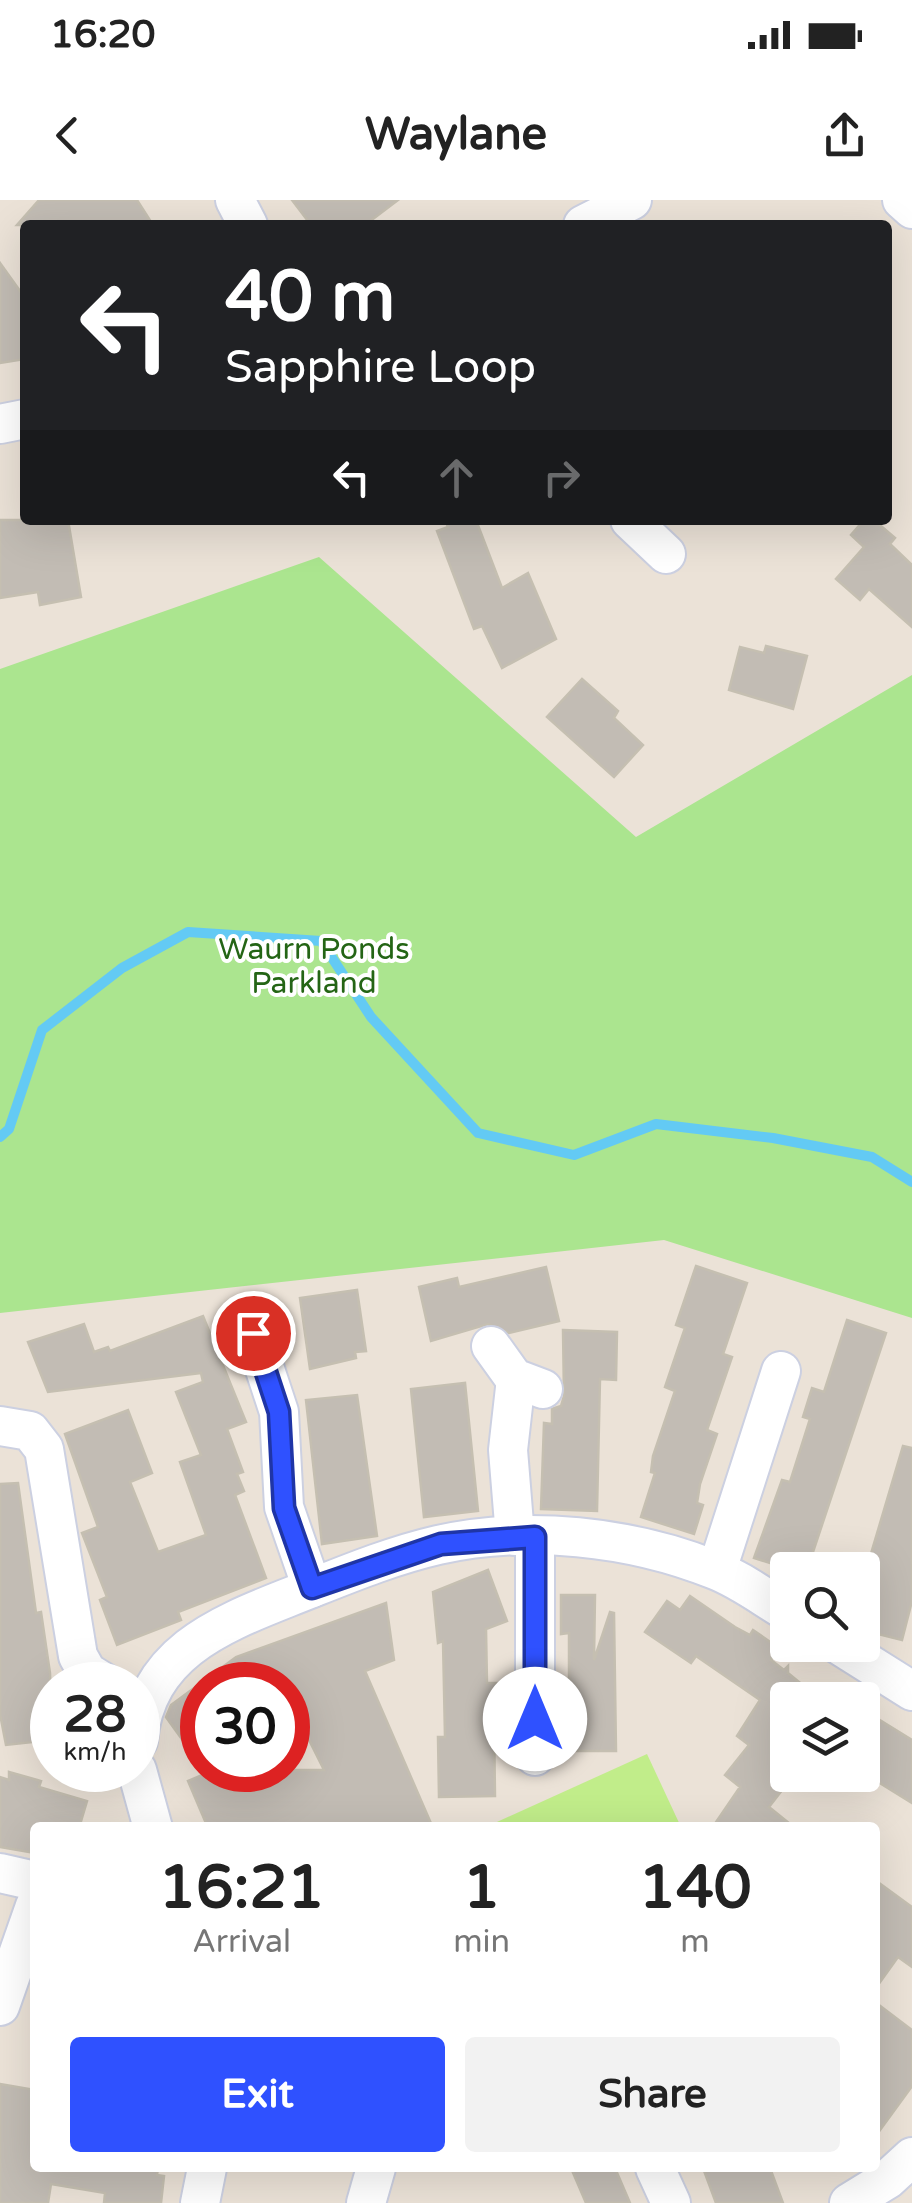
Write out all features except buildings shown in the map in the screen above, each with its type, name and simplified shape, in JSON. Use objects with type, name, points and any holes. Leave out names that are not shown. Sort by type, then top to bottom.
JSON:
[{"type":"street","points":[[593,220],[632,200]]},
{"type":"street","points":[[902,200],[912,210]]},
{"type":"street","points":[[635,525],[666,554]]},
{"type":"street","points":[[253,1333],[279,1412],[284,1508],[312,1588]]},
{"type":"street","points":[[491,1346],[530,1384],[508,1450],[525,1536],[535,1756]]},
{"type":"street","points":[[717,1570],[781,1370]]},
{"type":"street","points":[[0,1426],[30,1431],[44,1448],[81,1662]]},
{"type":"street","points":[[160,1676],[196,1640],[230,1620],[312,1588],[427,1548],[525,1536],[634,1546],[717,1570],[770,1601]]},
{"type":"street","points":[[865,1662],[912,1691]]},
{"type":"street","points":[[143,1792],[152,1822]]},
{"type":"street","points":[[0,1873],[30,1880]]},
{"type":"street","points":[[0,2006],[30,1920]]},
{"type":"street","points":[[200,2203],[206,2172]]},
{"type":"street","points":[[366,2203],[375,2172]]},
{"type":"street","points":[[657,2172],[671,2203]]},
{"type":"street","points":[[849,2203],[906,2175]]},
{"type":"green space","name":"Waurn Ponds Parkland","points":[[319,557],[636,837],[912,675],[912,1318],[664,1240],[0,1313],[0,669]]},
{"type":"green space","points":[[647,1754],[679,1822],[497,1822]]},
{"type":"waterway","points":[[0,1137],[9,1129],[42,1030],[122,968],[188,932],[321,941],[371,1017],[478,1133],[574,1155],[656,1124],[773,1138],[872,1157],[912,1182]]},
{"type":"route","points":[[253,1333],[273,1384],[279,1412],[284,1508],[312,1588],[441,1544],[489,1537],[535,1537],[535,1719]]}]
